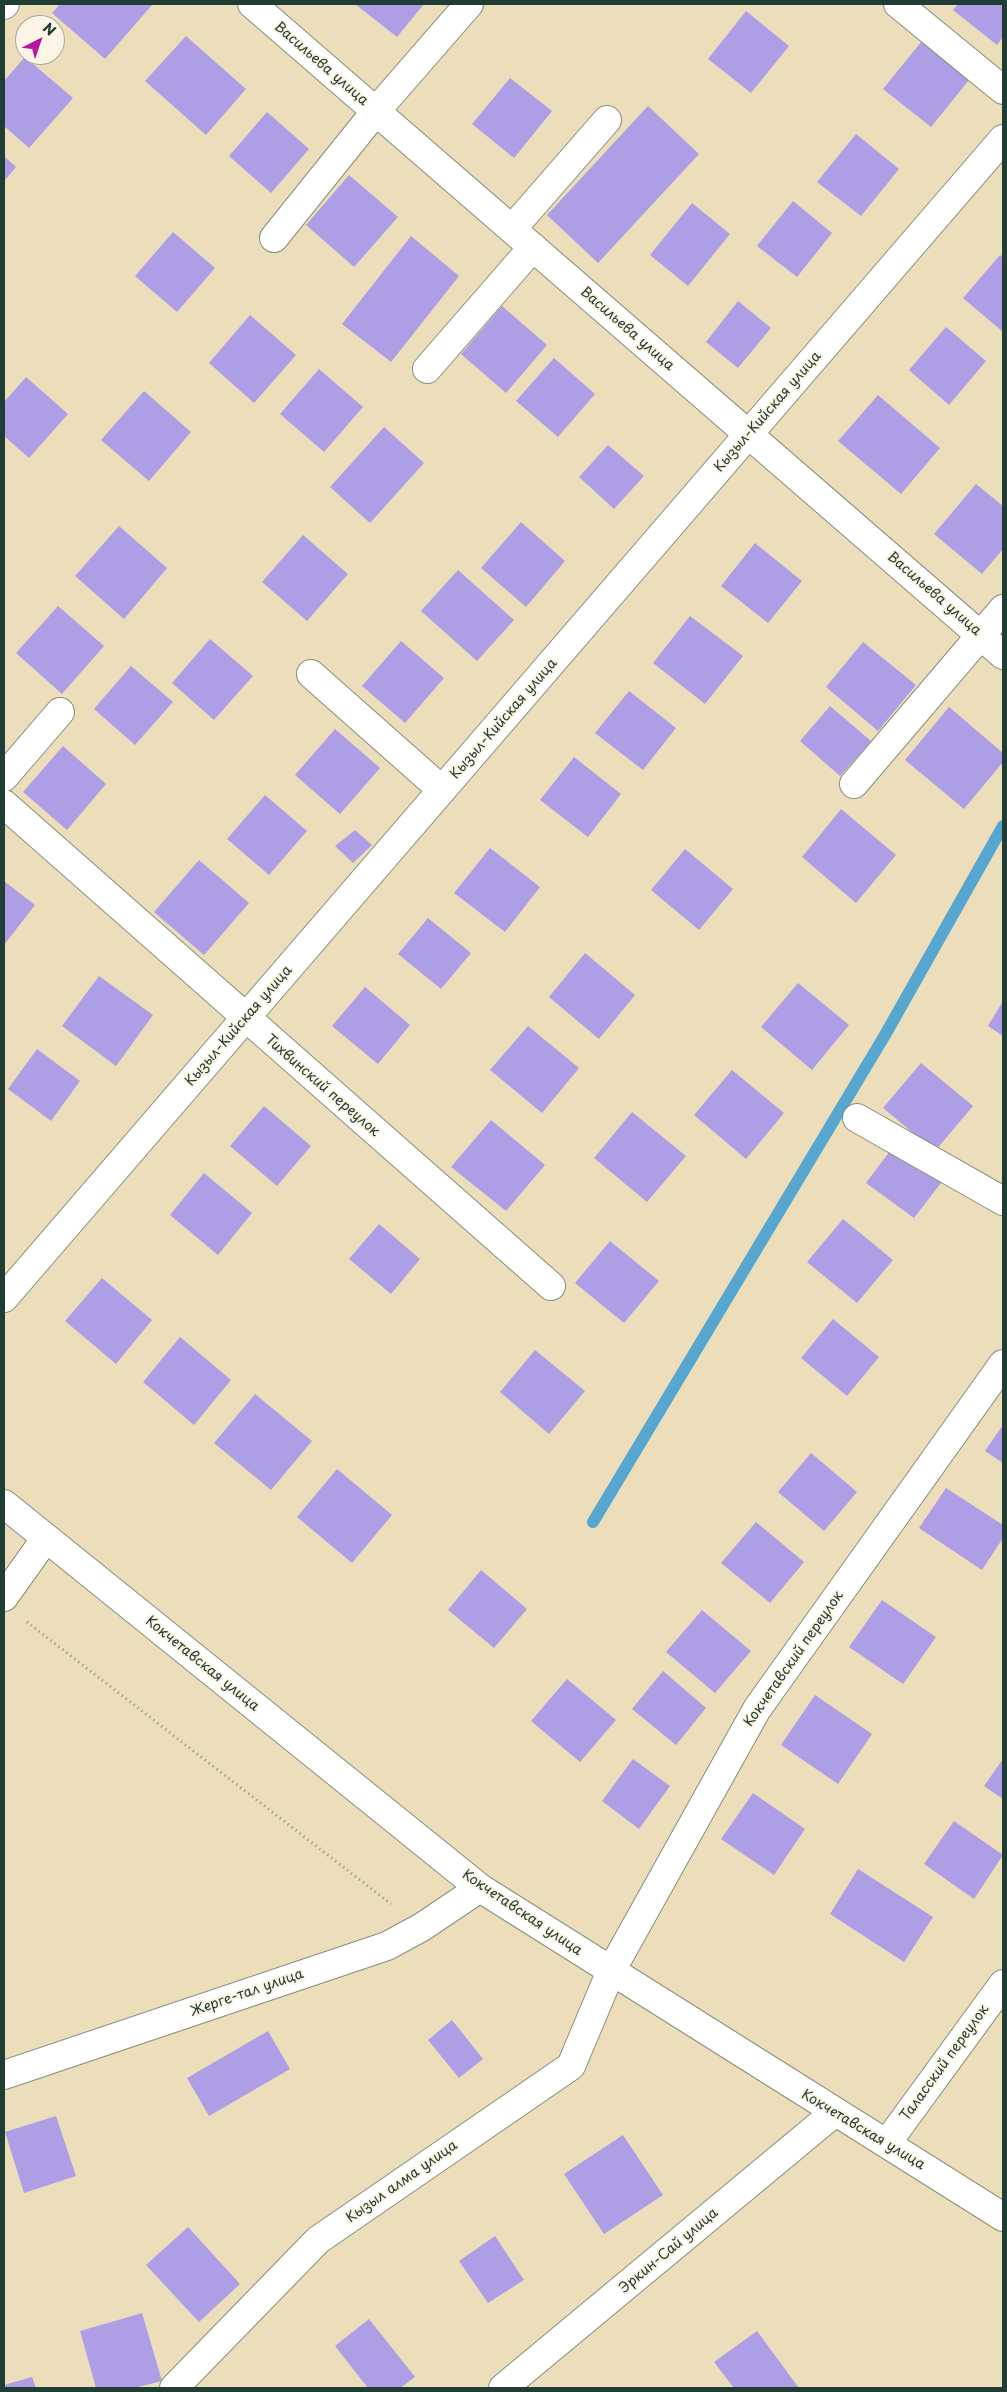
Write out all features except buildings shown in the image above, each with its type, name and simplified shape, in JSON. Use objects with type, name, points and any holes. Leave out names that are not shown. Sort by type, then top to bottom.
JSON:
[{"type":"street","name":"Васильева улица","points":[[252,4],[1003,654]]},
{"type":"street","points":[[274,238],[376,111],[469,4]]},
{"type":"street","points":[[898,4],[1003,90]]},
{"type":"street","points":[[512,229],[607,120]]},
{"type":"street","name":"Кызыл-Кийская улица","points":[[4,1298],[1003,139]]},
{"type":"street","points":[[427,369],[533,247]]},
{"type":"street","points":[[854,784],[982,636],[1003,609]]},
{"type":"street","points":[[311,674],[442,790]]},
{"type":"street","points":[[4,777],[60,712]]},
{"type":"street","name":"Тихвинский переулок","points":[[4,804],[551,1286]]},
{"type":"street","points":[[857,1118],[1003,1201]]},
{"type":"street","name":"Кокчетавский переулок","points":[[611,1971],[757,1709],[1003,1364]]},
{"type":"street","name":"Кокчетавская улица","points":[[4,1504],[480,1888],[834,2113],[887,2143],[1003,2217]]},
{"type":"street","points":[[4,1597],[46,1538]]},
{"type":"street","name":"Жерге-тал улица","points":[[4,2075],[387,1946],[422,1927],[480,1888]]},
{"type":"street","name":"Кызыл алма улица","points":[[174,2388],[318,2240],[570,2066],[611,1971]]},
{"type":"street","name":"Таласский переулок","points":[[887,2143],[1003,1984]]},
{"type":"street","name":"Эркин-Сай улица","points":[[503,2388],[834,2113]]},
{"type":"path","points":[[26,1621],[396,1908]]},
{"type":"waterway","points":[[593,1522],[885,1035],[1003,826]]}]
